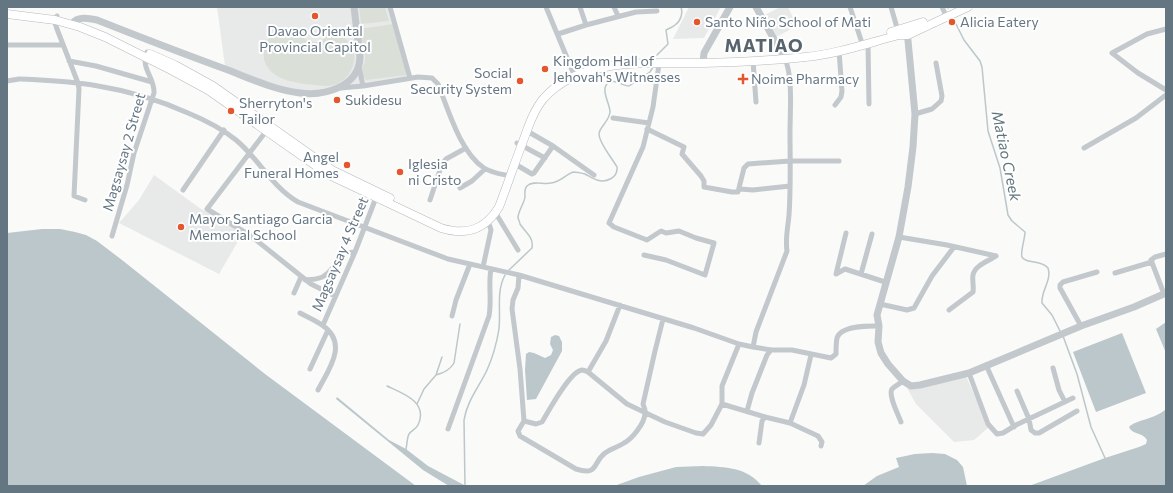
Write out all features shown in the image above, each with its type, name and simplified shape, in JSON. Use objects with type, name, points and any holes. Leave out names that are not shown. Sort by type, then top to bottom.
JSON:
[{"type":"main road","points":[[378,195],[442,223],[453,226],[467,227],[478,222],[489,214],[495,204],[514,164],[526,118],[551,85],[589,66],[614,61],[753,61],[864,42],[919,29],[944,13],[957,7]]},
{"type":"main road","points":[[944,13],[968,7]]},
{"type":"main road","points":[[7,9],[70,21],[199,77],[268,128],[323,164],[378,195],[441,228],[452,232],[475,229],[488,221],[495,212],[519,144],[527,131],[539,101]]},
{"type":"main road","points":[[7,14],[56,18]]},
{"type":"main road","points":[[574,74],[609,66],[783,56],[816,56],[839,51],[864,42]]},
{"type":"street","points":[[354,7],[360,52],[359,67],[364,86]]},
{"type":"street","points":[[546,7],[574,74]]},
{"type":"street","points":[[580,7],[586,25]]},
{"type":"street","points":[[614,7],[618,16]]},
{"type":"street","points":[[703,60],[708,46],[730,7]]},
{"type":"street","points":[[753,347],[756,332],[787,251],[786,244],[790,186],[790,108],[788,66],[756,7]]},
{"type":"street","points":[[850,7],[864,42],[869,104]]},
{"type":"street","points":[[891,7],[898,33]]},
{"type":"street","points":[[391,8],[410,78]]},
{"type":"street","points":[[558,34],[618,16],[636,12],[657,11]]},
{"type":"street","points":[[56,18],[57,29],[78,83],[78,131],[74,196],[86,200]]},
{"type":"street","points":[[70,21],[82,18],[96,20],[281,89],[294,92],[309,94],[410,78],[432,78],[438,84],[456,129],[466,148],[474,159],[485,169],[508,176]]},
{"type":"street","points":[[1166,28],[1146,34],[1112,53],[1138,73],[1166,90]]},
{"type":"street","points":[[907,31],[915,114],[913,147],[908,187],[899,237],[876,315],[879,326],[878,342],[881,353],[888,364],[903,381],[911,386],[920,385],[969,373],[1081,326],[1134,307],[1165,293],[1152,262],[1152,258],[1166,254]]},
{"type":"street","points":[[7,45],[63,45]]},
{"type":"street","points":[[835,105],[841,97],[842,91],[839,51]]},
{"type":"street","name":"Magsaysay 2 Street","points":[[112,236],[127,185],[135,148],[154,89],[144,64],[146,54]]},
{"type":"street","points":[[69,61],[96,66],[152,82]]},
{"type":"street","points":[[753,61],[756,102]]},
{"type":"street","points":[[915,114],[932,109],[941,101],[942,96],[936,63]]},
{"type":"street","points":[[644,255],[666,260],[705,275],[714,243],[679,231],[661,231],[647,240],[614,227],[609,223],[643,146],[655,94],[659,64]]},
{"type":"street","points":[[340,88],[352,80],[359,67]]},
{"type":"street","points":[[8,78],[78,83],[98,86],[166,103],[224,130],[237,140],[293,199],[432,254],[519,275],[725,338],[738,344],[771,350],[792,350],[831,358],[836,354],[837,337],[840,333],[861,326],[879,326]]},
{"type":"street","points":[[1084,148],[1136,118],[1166,95]]},
{"type":"street","points":[[614,118],[649,123]]},
{"type":"street","points":[[268,128],[207,210],[251,236],[303,278],[318,288],[335,296]]},
{"type":"street","points":[[647,129],[684,147],[682,154],[701,176],[704,181],[704,187],[738,192],[740,189],[753,190],[790,186]]},
{"type":"street","points":[[183,190],[224,130]]},
{"type":"street","points":[[527,131],[553,146],[594,175]]},
{"type":"street","points":[[519,144],[545,158]]},
{"type":"street","points":[[514,164],[533,174],[553,146]]},
{"type":"street","points":[[430,200],[442,164],[446,159],[466,148]]},
{"type":"street","points":[[740,189],[744,168],[748,164],[790,161],[839,161]]},
{"type":"street","points":[[460,188],[472,182],[485,169]]},
{"type":"street","name":"Magsaysay 4 Street","points":[[323,325],[378,195]]},
{"type":"street","points":[[495,212],[518,250]]},
{"type":"street","points":[[483,267],[491,230],[488,221]]},
{"type":"street","points":[[846,233],[836,274],[845,269],[885,282]]},
{"type":"street","points":[[861,274],[872,234]]},
{"type":"street","points":[[899,237],[996,256],[975,270],[973,275],[973,292],[949,310]]},
{"type":"street","points":[[880,304],[907,310],[914,308],[932,276],[954,247]]},
{"type":"street","points":[[303,278],[316,279],[325,276],[339,257],[355,252]]},
{"type":"street","points":[[1115,273],[1152,262]]},
{"type":"street","points":[[452,316],[456,300],[470,264]]},
{"type":"street","points":[[448,429],[489,316],[491,300],[489,283],[491,269]]},
{"type":"street","points":[[1081,326],[1060,288],[1060,285],[1063,282],[1097,272]]},
{"type":"street","points":[[519,275],[518,288],[513,300],[512,309],[520,369],[524,421],[518,431],[520,436],[576,469],[589,471],[594,469],[604,454],[626,443],[641,426],[646,413],[643,404],[654,351],[663,319]]},
{"type":"street","points":[[294,293],[303,278]]},
{"type":"street","points":[[588,372],[606,341],[620,305]]},
{"type":"street","points":[[300,313],[323,325],[328,330],[336,344],[335,354],[318,390]]},
{"type":"street","points":[[310,369],[328,330]]},
{"type":"street","points":[[524,421],[536,424],[542,422],[568,380],[577,372],[582,370],[588,372],[622,401],[665,422],[700,435],[706,432],[711,425],[722,404],[722,386],[738,344]]},
{"type":"street","points":[[747,411],[752,393],[767,355],[771,350]]},
{"type":"street","points":[[790,423],[804,384],[811,355]]},
{"type":"street","points":[[986,365],[1014,427]]},
{"type":"street","points":[[1053,368],[1059,390],[1065,402]]},
{"type":"street","points":[[969,373],[981,407],[990,427],[996,434],[1000,434],[1073,398]]},
{"type":"street","points":[[901,422],[892,400],[891,393],[895,386],[903,381]]},
{"type":"street","points":[[1017,391],[1029,419],[1031,430],[1035,433],[1039,433],[1077,411]]},
{"type":"street","points":[[722,404],[790,423],[818,436],[822,442],[821,446]]},
{"type":"street","points":[[759,443],[762,422],[765,417]]},
{"type":"shaded area","name":"Davao Oriental Provincial Capitol","points":[[217,7],[388,7],[408,81],[338,91],[292,90],[225,66]]},
{"type":"shaded area","points":[[359,7],[385,7],[389,21],[361,24]]},
{"type":"shaded area","name":"Santo Niño School of Mati","points":[[689,7],[721,7],[704,38],[673,39]]},
{"type":"shaded area","points":[[780,7],[788,7],[797,26],[776,37],[765,15]]},
{"type":"shaded area","points":[[393,24],[407,75],[366,80],[363,77],[362,68],[365,62],[365,50],[362,47],[360,29]]},
{"type":"shaded area","points":[[283,28],[300,28],[301,36],[312,42],[319,42],[325,38],[327,34],[344,38],[350,44],[354,52],[354,64],[347,77],[331,86],[324,86],[284,79],[271,72],[264,59],[265,45],[269,38],[275,33]]},
{"type":"shaded area","name":"Mayor Santiago Garcia Memorial School","points":[[154,175],[201,209],[244,231],[219,274],[119,223],[139,200]]},
{"type":"shaded area","points":[[42,229],[60,229],[75,232],[86,235],[97,241],[265,374],[416,486],[7,486],[7,233]]},
{"type":"shaded area","points":[[1166,322],[1166,353],[1156,329]]},
{"type":"shaded area","points":[[1122,333],[1146,393],[1096,412],[1073,352]]},
{"type":"shaded area","points":[[555,335],[559,336],[562,342],[562,351],[536,399],[527,400],[525,370],[526,354],[529,352],[534,353],[545,358],[551,355],[553,350],[550,344],[551,337]]},
{"type":"shaded area","points":[[965,374],[989,427],[974,440],[954,442],[916,404],[907,388]]},
{"type":"shaded area","points":[[337,397],[389,440],[406,449],[428,466],[466,486],[449,486],[423,470],[336,399]]},
{"type":"shaded area","points":[[1166,409],[1166,486],[1029,486],[1146,444],[1147,440],[1145,437],[1130,430],[1129,427],[1157,415]]},
{"type":"shaded area","points":[[915,454],[945,454],[957,460],[963,467],[967,486],[863,486],[877,476],[899,467],[896,458]]},
{"type":"shaded area","points":[[703,466],[735,469],[750,475],[762,486],[614,486],[639,477],[676,467]]},
{"type":"waterway","points":[[657,55],[668,44],[666,30],[673,27],[679,21],[682,14],[681,7]]},
{"type":"waterway","name":"Matiao Creek","points":[[953,18],[964,40],[980,61],[982,67],[988,131],[1000,168],[1008,215],[1012,221],[1025,232],[1022,257],[1026,260],[1041,263],[1048,268],[1049,277],[1043,294],[1042,303],[1052,315],[1061,333]]},
{"type":"waterway","points":[[509,270],[532,248],[532,241],[520,224],[518,218],[525,197],[526,187],[532,183],[554,182],[573,172],[585,174],[600,181],[611,179],[616,174],[617,167],[603,146],[599,134],[599,131],[608,119],[610,112],[605,93],[606,86],[608,83],[613,81],[629,86],[650,72],[653,67]]},
{"type":"waterway","points":[[465,486],[464,420],[468,407],[491,361],[499,329],[499,301],[502,281],[505,275]]},
{"type":"waterway","points":[[436,375],[451,368],[454,363],[460,324]]},
{"type":"waterway","name":"Matiao Creek","points":[[1063,336],[1077,374],[1091,427],[1105,458]]},
{"type":"waterway","points":[[417,404],[424,389],[436,375],[442,357]]},
{"type":"waterway","points":[[387,386],[406,395],[417,404],[420,410],[418,425],[409,434],[406,449]]},
{"type":"place","name":"Davao Oriental Provincial Capitol","points":[[315,16]]},
{"type":"place","name":"Santo Niño School of Mati","points":[[697,22]]},
{"type":"place","name":"Alicia Eatery","points":[[952,22]]},
{"type":"place","name":"Kingdom Hall of Jehovah's Witnesses","points":[[545,69]]},
{"type":"place","name":"Noime Pharmacy","points":[[743,79]]},
{"type":"place","name":"Social Security System","points":[[520,81]]},
{"type":"place","name":"Sukidesu","points":[[337,100]]},
{"type":"place","name":"Sherryton's Tailor","points":[[231,111]]},
{"type":"place","name":"Angel Funeral Homes","points":[[347,165]]},
{"type":"place","name":"Iglesia ni Cristo","points":[[400,172]]},
{"type":"place","name":"Mayor Santiago Garcia Memorial School","points":[[181,227]]},
{"type":"district","name":"MATIAO","points":[[764,46]]}]
